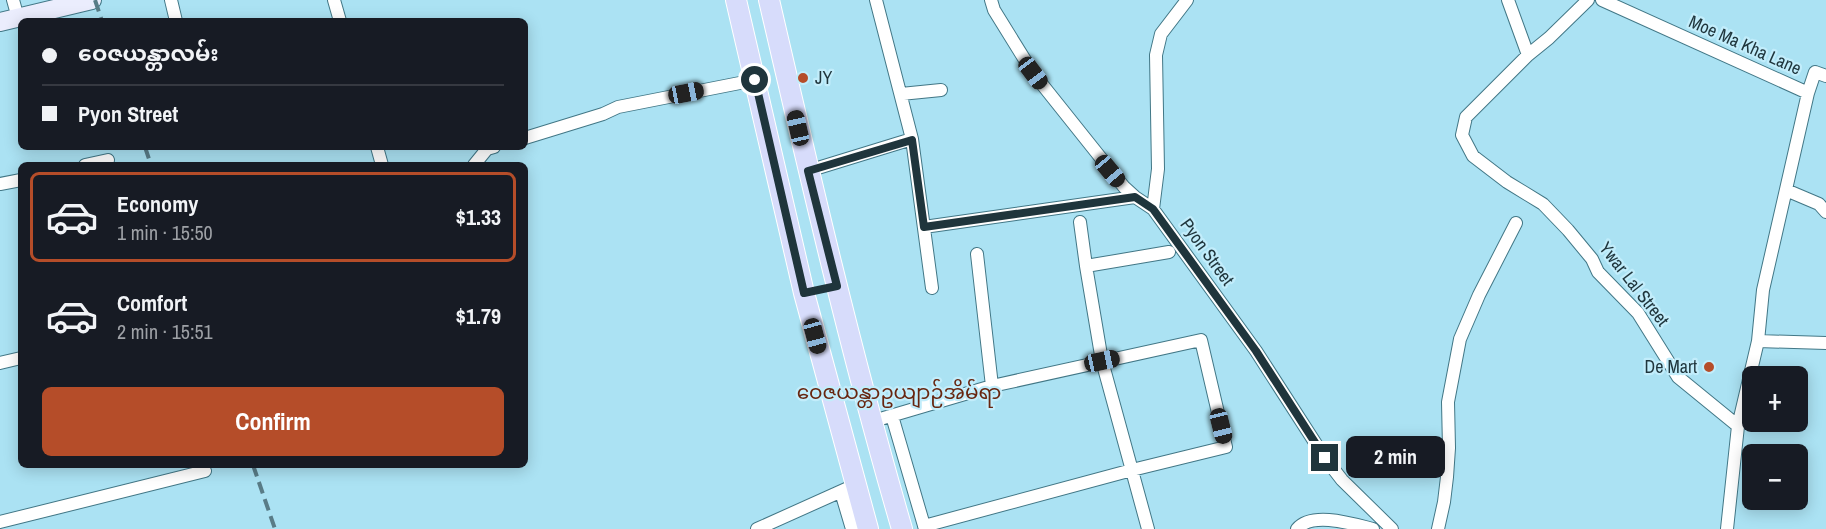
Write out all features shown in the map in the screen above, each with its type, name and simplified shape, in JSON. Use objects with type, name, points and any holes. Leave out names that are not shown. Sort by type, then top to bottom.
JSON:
[{"type":"main road","points":[[736,0],[848,488],[868,529]]},
{"type":"main road","points":[[769,0],[808,171],[870,422],[902,529]]},
{"type":"main road","points":[[804,293],[837,286]]},
{"type":"street","points":[[13,0],[18,18]]},
{"type":"street","points":[[0,22],[92,0]]},
{"type":"street","points":[[171,0],[175,18]]},
{"type":"street","points":[[334,0],[339,18]]},
{"type":"street","points":[[876,0],[912,140],[932,288]]},
{"type":"street","name":"Pyon Street","points":[[991,0],[994,10],[1033,73],[1124,188],[1153,209],[1256,351],[1325,458],[1342,480],[1392,529]]},
{"type":"street","points":[[1153,209],[1158,170],[1156,55],[1161,34],[1187,0]]},
{"type":"street","points":[[1508,0],[1528,55],[1588,0]]},
{"type":"street","name":"Moe Ma Kha Lane","points":[[1602,0],[1808,93]]},
{"type":"street","name":"Ywar Lal Street","points":[[1528,55],[1466,117],[1462,135],[1473,156],[1507,182],[1542,204],[1568,230],[1592,259],[1598,272],[1638,313],[1678,377],[1738,426]]},
{"type":"street","points":[[1727,529],[1738,426],[1758,341],[1763,290],[1808,93],[1820,74]]},
{"type":"street","points":[[528,137],[603,114],[618,107],[755,80]]},
{"type":"street","points":[[901,94],[941,90]]},
{"type":"street","points":[[808,171],[912,140]]},
{"type":"street","points":[[476,162],[486,150]]},
{"type":"street","points":[[99,162],[108,160]]},
{"type":"street","points":[[0,184],[18,181]]},
{"type":"street","points":[[1786,190],[1818,204],[1826,212]]},
{"type":"street","points":[[924,227],[1135,197]]},
{"type":"street","points":[[1080,222],[1102,361],[1148,529]]},
{"type":"street","points":[[1437,529],[1447,477],[1448,402],[1460,339],[1479,295],[1516,223]]},
{"type":"street","points":[[1086,266],[1169,252]]},
{"type":"street","points":[[977,254],[992,386]]},
{"type":"street","points":[[870,422],[992,386],[1201,340],[1227,447],[1132,470],[924,527],[892,416]]},
{"type":"street","points":[[1758,341],[1826,343]]},
{"type":"street","points":[[0,363],[18,359]]},
{"type":"street","points":[[0,522],[205,471]]},
{"type":"street","points":[[757,529],[848,488],[852,529]]},
{"type":"street","points":[[1297,529],[1307,521],[1318,519],[1373,529]]},
{"type":"railway","points":[[95,0],[101,18]]},
{"type":"railway","points":[[146,150],[150,162]]},
{"type":"railway","points":[[254,468],[275,529]]},
{"type":"place","name":"JY","points":[[803,78]]},
{"type":"place","name":"De Mart","points":[[1709,367]]},
{"type":"district","name":"ဝေဇယန္တာဥယျာဉ်အိမ်ရာ","points":[[899,392]]},
{"type":"route","points":[[755,80],[804,293],[837,286],[808,171],[912,140],[924,227],[1135,197],[1153,209],[1230,313],[1325,458]]}]
